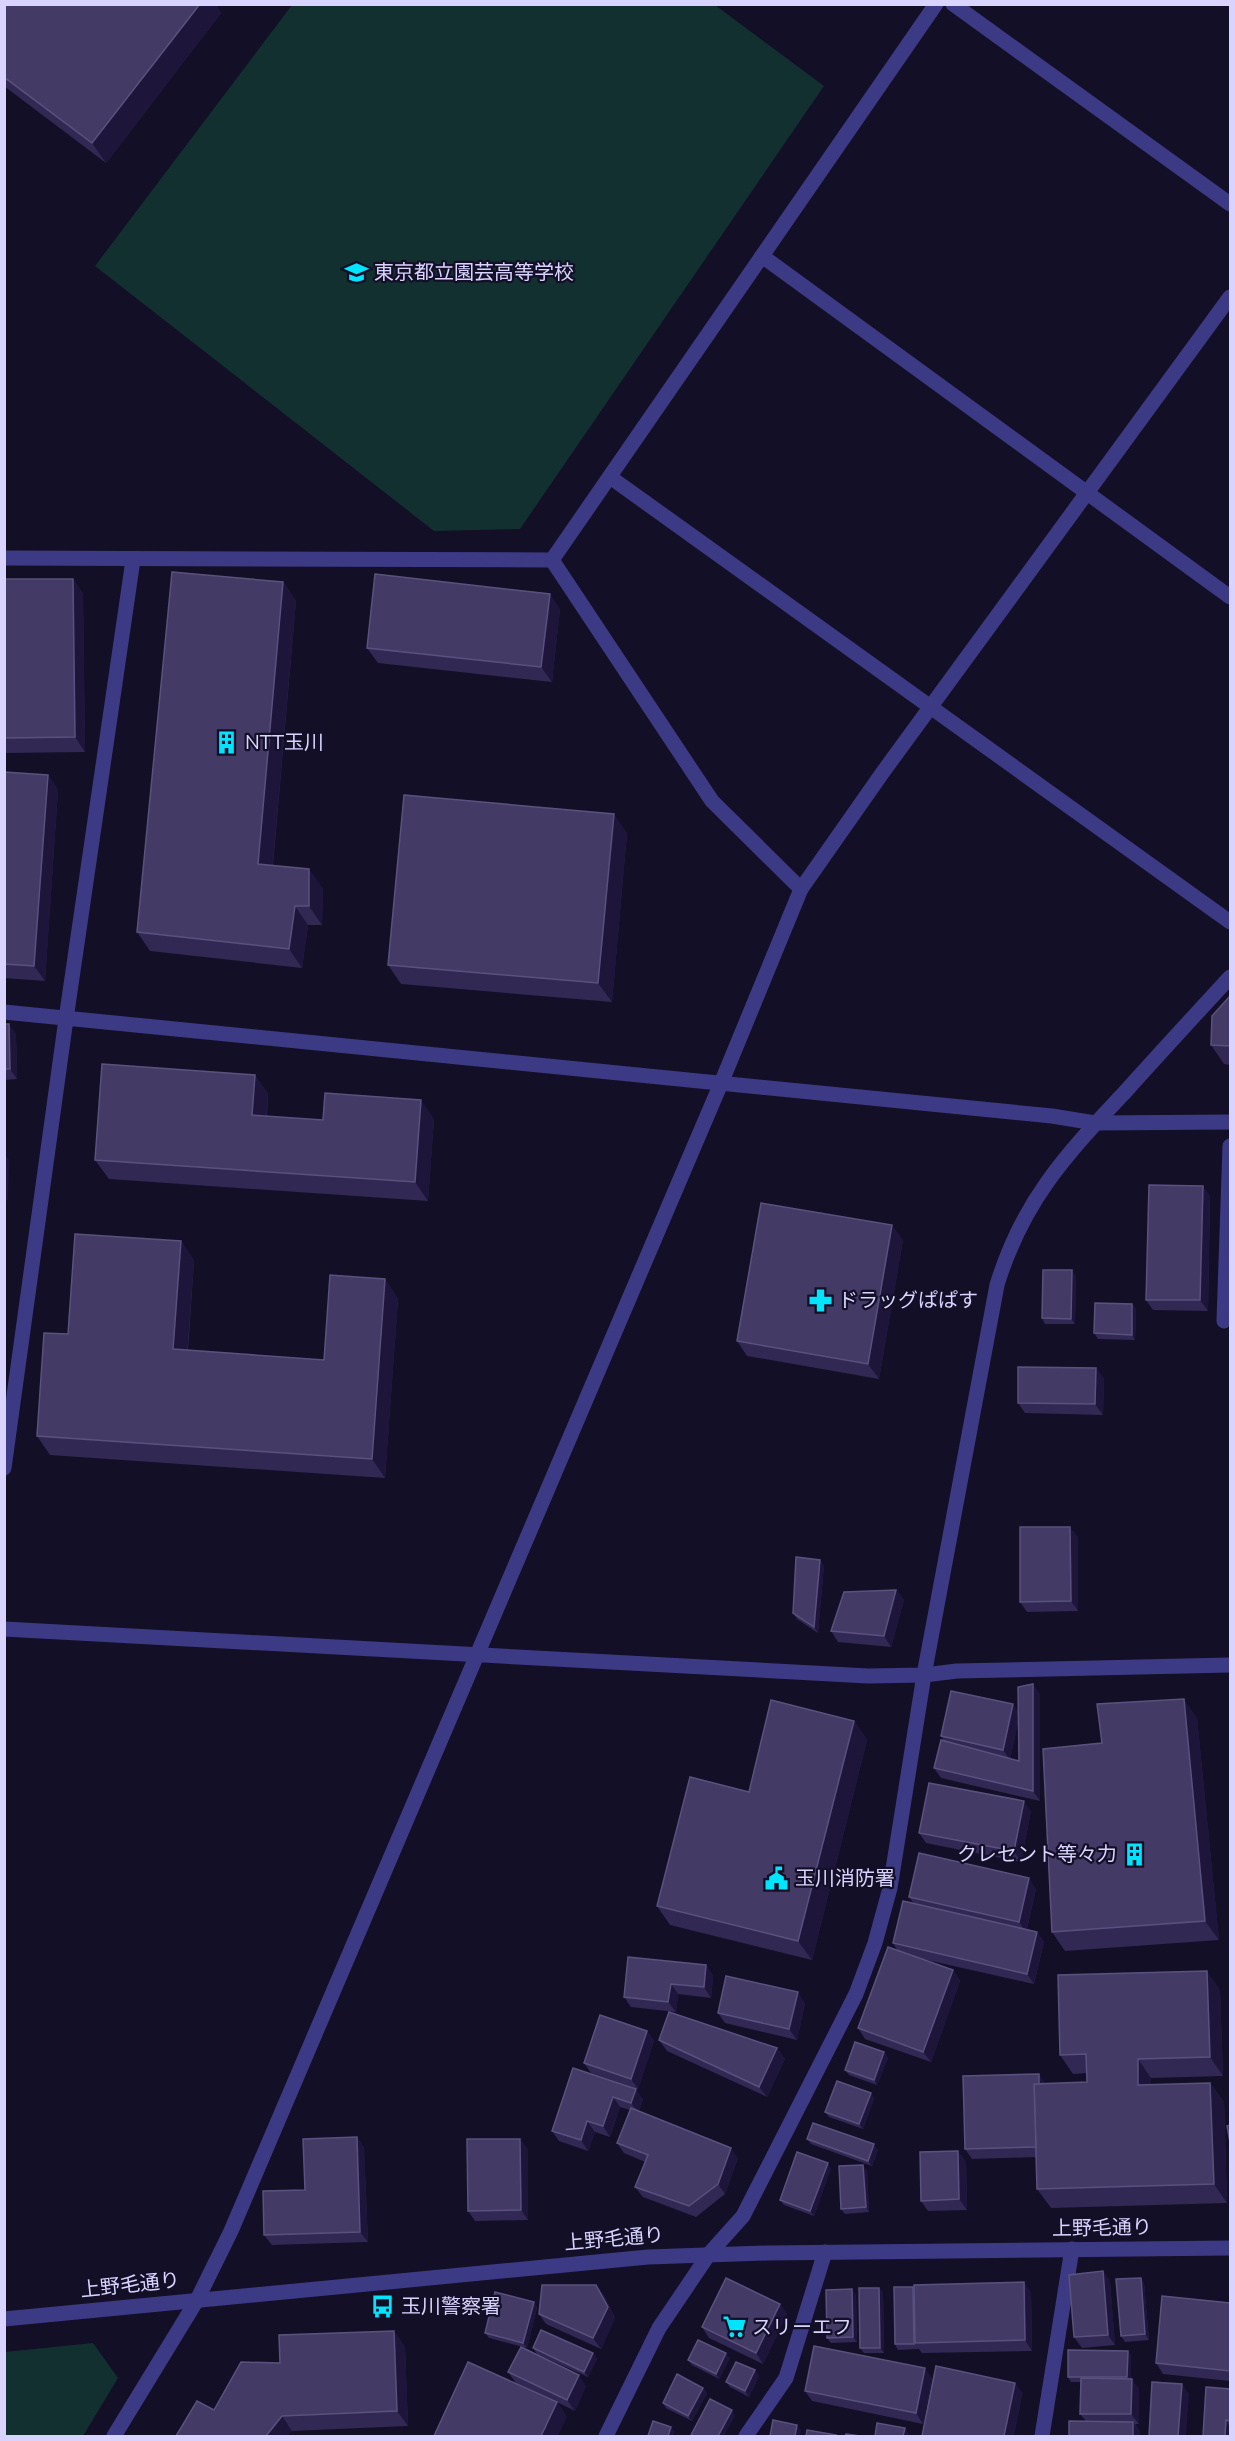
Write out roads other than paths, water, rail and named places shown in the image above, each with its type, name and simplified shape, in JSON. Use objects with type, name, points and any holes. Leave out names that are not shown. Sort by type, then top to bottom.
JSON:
[{"type":"street","points":[[552,560],[936,4]]},
{"type":"street","points":[[953,4],[1230,204]]},
{"type":"street","points":[[762,256],[1230,597]]},
{"type":"street","points":[[114,2436],[197,2300],[231,2231],[722,1081],[801,889],[1230,297]]},
{"type":"street","points":[[610,477],[1230,922]]},
{"type":"street","points":[[4,558],[552,560]]},
{"type":"street","points":[[4,1468],[133,560]]},
{"type":"street","points":[[552,560],[711,801],[801,889]]},
{"type":"street","points":[[606,2436],[659,2328],[709,2254],[743,2216],[856,1994],[875,1943],[890,1888],[924,1675],[997,1285],[1004,1262],[1034,1198],[1063,1159],[1230,977]]},
{"type":"street","points":[[4,1012],[722,1081],[1052,1116],[1095,1124],[1230,1122]]},
{"type":"street","points":[[1224,1322],[1230,1146]]},
{"type":"street","points":[[4,1629],[868,1676],[924,1675],[957,1671],[1230,1665]]},
{"type":"street","name":"上野毛通り","points":[[4,2319],[636,2258],[825,2252],[1230,2248]]},
{"type":"street","points":[[1042,2436],[1072,2249]]},
{"type":"street","points":[[746,2436],[786,2378],[825,2252]]},
{"type":"place","name":"東京都立園芸高等学校","points":[[356,272]]},
{"type":"place","name":"NTT玉川","points":[[227,742]]},
{"type":"place","name":"ドラッグぱぱす","points":[[820,1300]]},
{"type":"place","name":"クレセント等々力","points":[[1135,1854]]},
{"type":"place","name":"玉川消防署","points":[[777,1878]]},
{"type":"place","name":"玉川警察署","points":[[383,2306]]},
{"type":"place","name":"スリーエフ","points":[[734,2327]]}]
